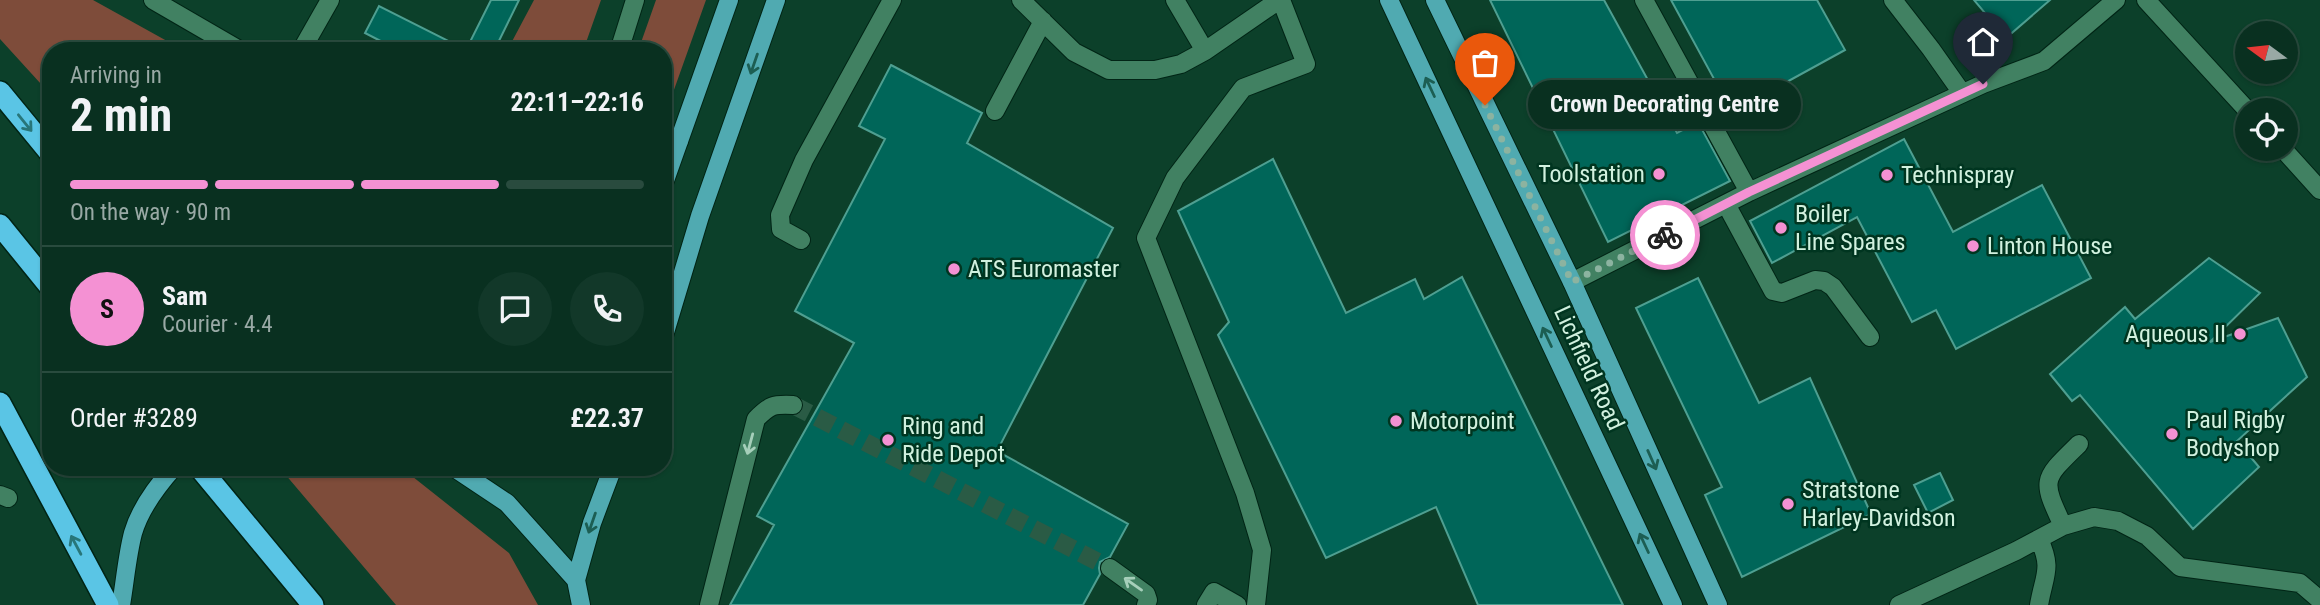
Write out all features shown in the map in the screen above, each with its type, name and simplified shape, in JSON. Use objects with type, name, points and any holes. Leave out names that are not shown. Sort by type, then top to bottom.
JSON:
[{"type":"highway","points":[[0,92],[42,143]]},
{"type":"highway","points":[[0,225],[42,277]]},
{"type":"highway","points":[[0,403],[108,605]]},
{"type":"highway","points":[[206,476],[313,605]]},
{"type":"main road","points":[[672,136],[729,0]]},
{"type":"main road","points":[[672,309],[700,216],[776,0]]},
{"type":"main road","name":"Lichfield Road","points":[[1389,0],[1673,605]]},
{"type":"main road","name":"Lichfield Road","points":[[1435,0],[1572,282],[1718,605]]},
{"type":"main road","points":[[121,605],[133,533],[146,506],[166,476]]},
{"type":"main road","points":[[466,476],[507,503],[576,579]]},
{"type":"main road","points":[[580,605],[576,579],[592,523],[610,476]]},
{"type":"street","points":[[153,0],[225,42]]},
{"type":"street","points":[[306,42],[330,0]]},
{"type":"street","points":[[622,42],[635,0]]},
{"type":"street","points":[[800,240],[780,229],[780,215],[804,160],[892,0]]},
{"type":"street","points":[[1021,0],[1074,52],[1109,70],[1155,70],[1181,64],[1205,51],[1280,0],[1306,64],[1243,88],[1175,178],[1146,238],[1245,493],[1262,550],[1256,605]]},
{"type":"street","points":[[1175,0],[1205,51]]},
{"type":"street","points":[[1644,0],[1749,192]]},
{"type":"street","points":[[1893,0],[1962,93]]},
{"type":"street","points":[[1572,282],[1749,192],[1962,93],[2044,61],[2116,0]]},
{"type":"street","points":[[2146,0],[2236,98]]},
{"type":"street","points":[[995,111],[1043,21]]},
{"type":"street","points":[[2294,161],[2320,190]]},
{"type":"street","points":[[1726,204],[1773,290],[1782,293],[1815,280],[1824,281],[1833,287],[1870,337]]},
{"type":"street","points":[[709,605],[756,419],[775,404],[793,405]]},
{"type":"street","points":[[2063,526],[2047,488],[2048,478],[2054,468],[2079,444]]},
{"type":"street","points":[[1899,605],[2063,526],[2094,517],[2118,521],[2147,536],[2180,567],[2300,583],[2320,600]]},
{"type":"street","points":[[2039,539],[2048,557],[2039,605]]},
{"type":"street","points":[[1110,568],[1146,594],[1146,605]]},
{"type":"street","points":[[1210,598],[1237,605]]},
{"type":"shaded area","points":[[0,0],[93,0],[169,42],[42,42],[42,85],[0,39]]},
{"type":"shaded area","points":[[534,0],[601,0],[586,42],[512,42]]},
{"type":"shaded area","points":[[656,0],[706,0],[672,95],[672,42],[641,42]]},
{"type":"shaded area","points":[[287,476],[412,476],[509,553],[538,605],[396,605]]},
{"type":"building","points":[[491,0],[519,0],[498,42],[470,42]]},
{"type":"building","points":[[1490,0],[1604,0],[1677,133],[1698,122],[1730,181],[1608,242]]},
{"type":"building","points":[[1671,0],[1817,0],[1845,50],[1732,112]]},
{"type":"building","points":[[1974,0],[2050,0],[2006,38]]},
{"type":"building","points":[[379,6],[450,42],[382,42],[365,33]]},
{"type":"building","points":[[891,65],[982,113],[967,143],[1113,228],[997,451],[1128,524],[1110,557],[1100,562],[1100,574],[1083,605],[730,605],[774,525],[757,516],[854,343],[795,311],[885,139],[859,126]]},
{"type":"building","name":"Linton House","points":[[1904,139],[1953,232],[2042,185],[2091,278],[1956,349],[1936,310],[1912,322],[1857,217],[1772,263],[1750,221]]},
{"type":"building","name":"Motorpoint","points":[[1273,159],[1346,313],[1415,279],[1424,299],[1462,277],[1623,605],[1478,605],[1436,507],[1326,558],[1218,335],[1229,322],[1178,211]]},
{"type":"building","points":[[2209,258],[2260,293],[2210,342],[2278,318],[2307,377],[2237,441],[2259,467],[2193,529],[2080,395],[2072,401],[2050,374],[2125,307],[2135,319]]},
{"type":"building","points":[[1698,278],[1759,403],[1810,378],[1871,514],[1742,577],[1705,495],[1722,487],[1636,308]]},
{"type":"building","points":[[1940,473],[1953,500],[1928,513],[1914,485]]},
{"type":"tunnel","points":[[793,405],[1110,568]]},
{"type":"way so far","points":[[1485,105],[1572,282],[1665,235]]},
{"type":"place","name":"Crown Decorating Centre","points":[[1485,105]]},
{"type":"place","name":"Toolstation","points":[[1659,174]]},
{"type":"place","name":"Technispray","points":[[1887,175]]},
{"type":"place","name":"Boiler Line Spares","points":[[1781,228]]},
{"type":"place","name":"Linton House","points":[[1973,246]]},
{"type":"place","name":"ATS Euromaster","points":[[954,269]]},
{"type":"place","name":"Aqueous II","points":[[2240,334]]},
{"type":"place","name":"Motorpoint","points":[[1396,421]]},
{"type":"place","name":"Paul Rigby Bodyshop","points":[[2172,434]]},
{"type":"place","name":"Ring and Ride Depot","points":[[888,440]]},
{"type":"place","name":"Stratstone Harley-Davidson","points":[[1788,504]]},
{"type":"route","points":[[1665,235],[1749,192],[1983,84]]}]
